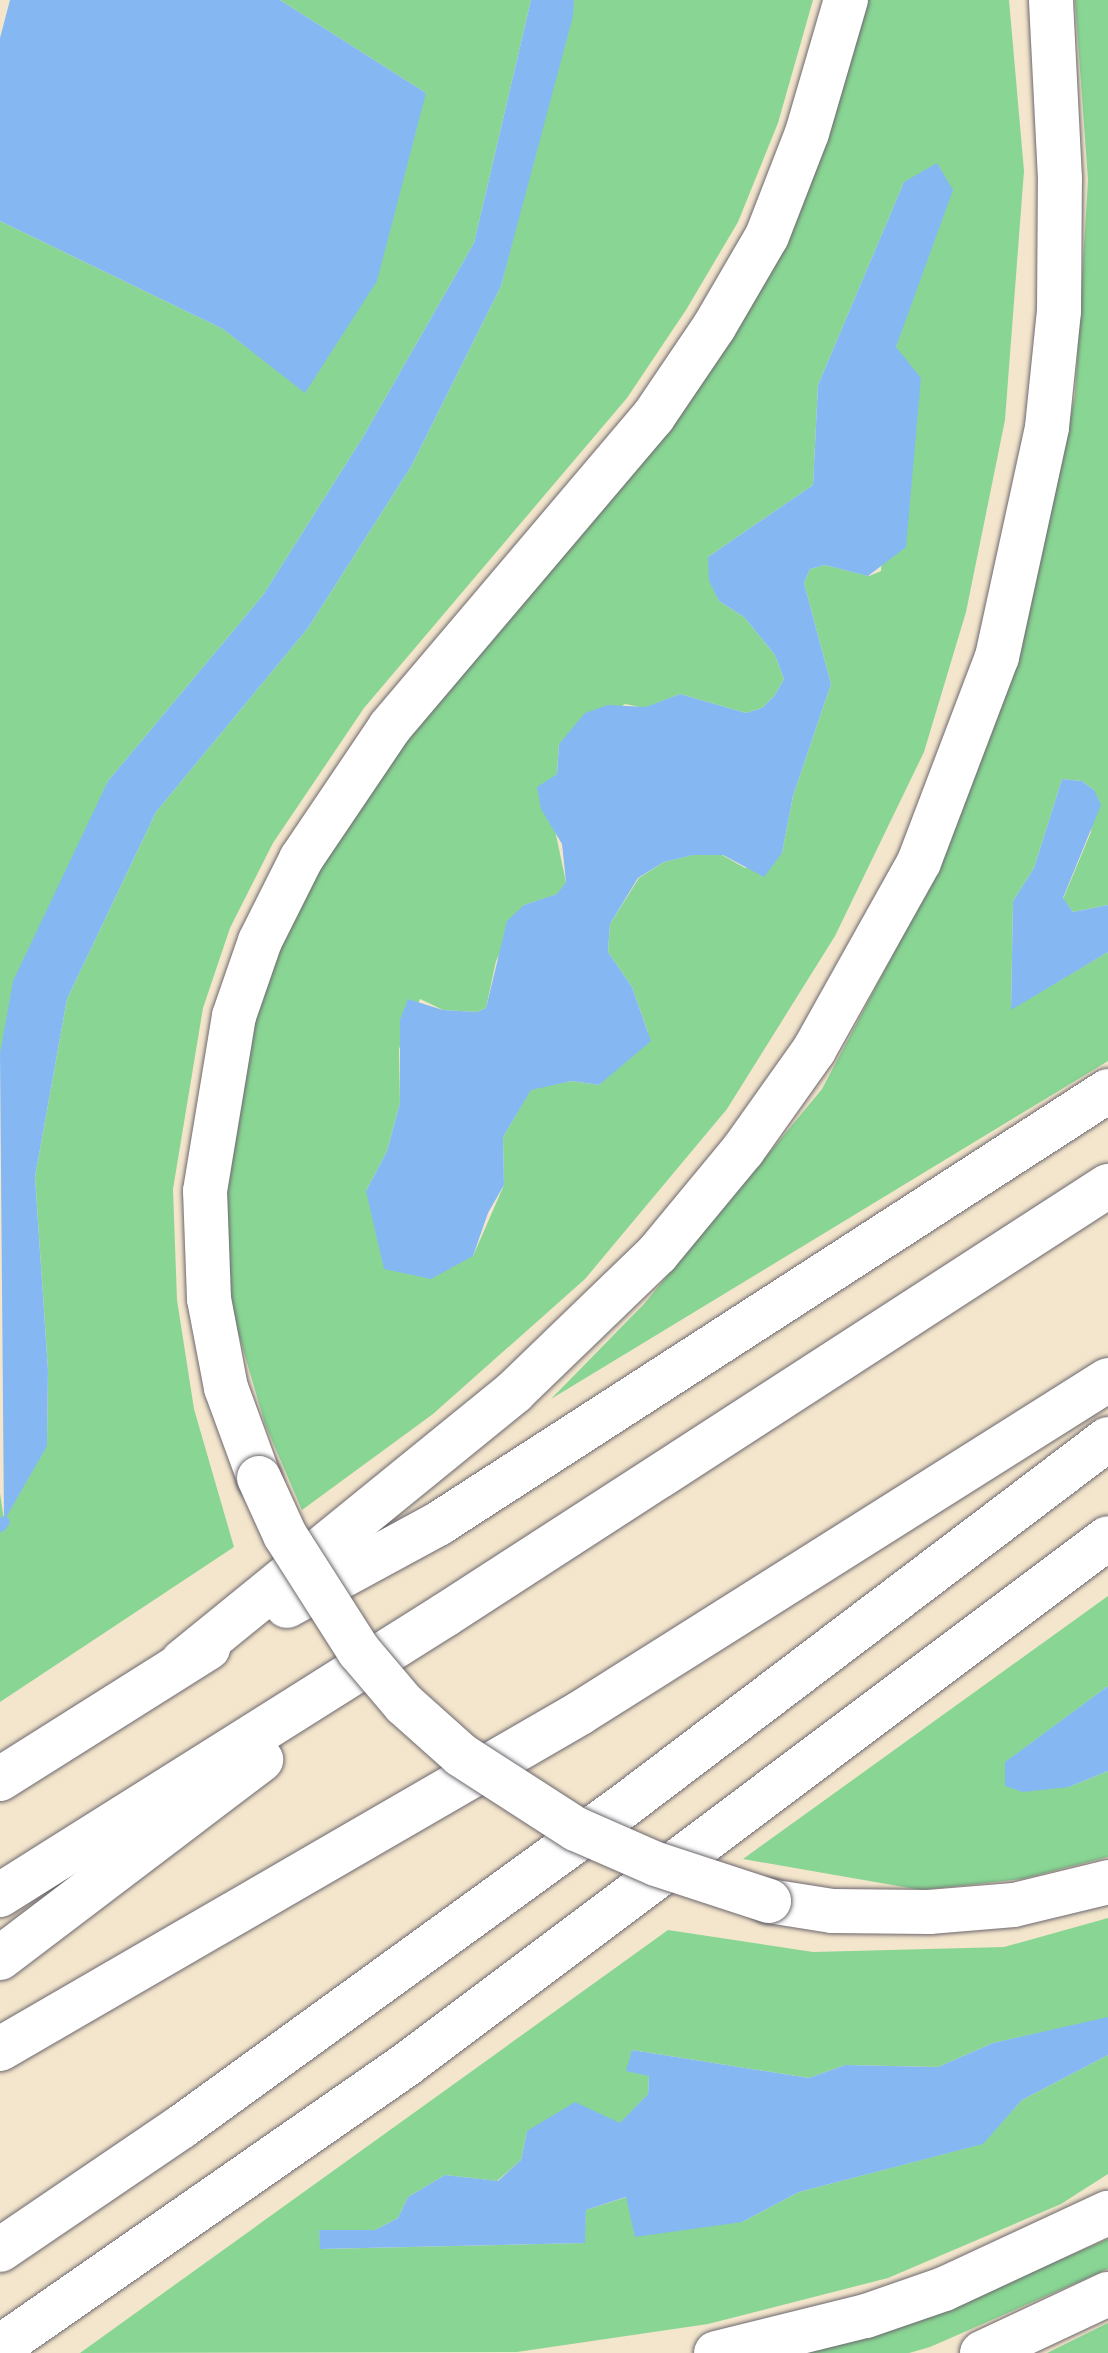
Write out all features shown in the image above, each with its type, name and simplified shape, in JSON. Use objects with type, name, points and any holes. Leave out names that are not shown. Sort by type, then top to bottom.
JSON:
[{"type":"highway","points":[[846,0],[807,133],[767,236],[714,327],[653,417],[390,727],[301,859],[260,941],[234,1016],[205,1191],[212,1314],[226,1388],[259,1478],[285,1535],[359,1651],[404,1704],[461,1755],[576,1829],[656,1864],[769,1901],[832,1911],[929,1912],[1014,1905],[1108,1882]]},
{"type":"highway","points":[[182,1662],[514,1392],[657,1254],[743,1150],[814,1050],[919,862],[997,657],[1047,427],[1059,297],[1051,0]]},
{"type":"highway","points":[[0,1779],[182,1662],[438,1524],[1108,1091]]},
{"type":"highway","points":[[0,1895],[445,1615],[1108,1186]]},
{"type":"highway","points":[[0,2049],[580,1713],[1108,1380]]},
{"type":"highway","points":[[0,2250],[181,2127],[625,1805],[1108,1439]]},
{"type":"highway","points":[[0,2347],[407,2064],[1108,1538]]},
{"type":"highway","points":[[0,1958],[102,1885],[445,1615]]},
{"type":"highway","points":[[716,2353],[866,2316],[944,2289],[1108,2213]]},
{"type":"highway","points":[[982,2353],[1108,2294]]},
{"type":"green space","points":[[280,0],[531,0],[474,243],[363,437],[263,595],[108,781],[0,1054],[0,221],[223,329],[305,392],[426,93]]},
{"type":"green space","points":[[574,0],[813,0],[778,123],[738,222],[686,310],[627,398],[364,708],[273,843],[230,928],[203,1008],[173,1189],[177,1300],[194,1409],[234,1547],[0,1702],[0,1493],[4,1520],[47,1445],[48,1370],[35,1177],[67,999],[156,812],[308,628],[412,465],[501,286]]},
{"type":"green space","points":[[865,0],[1009,0],[1024,171],[1005,420],[966,612],[924,752],[835,936],[727,1109],[585,1279],[433,1414],[302,1510],[265,1424],[228,1298],[223,1192],[252,1020],[277,947],[317,869],[405,738],[668,428]],"holes":[[[904,182],[917,280],[896,347],[881,571],[869,576],[825,565],[810,569],[804,583],[831,684],[793,796],[782,853],[745,868],[722,855],[692,855],[664,862],[639,878],[610,924],[608,952],[632,987],[648,1032],[599,1085],[572,1081],[531,1089],[503,1137],[504,1185],[473,1256],[366,1191],[387,1151],[400,1103],[399,1049],[420,999],[443,1010],[477,1012],[486,1008],[496,961],[524,905],[558,894],[566,882],[545,783],[557,774],[559,744],[625,704],[645,708],[680,694],[746,713],[762,708],[775,695],[784,679],[775,655],[744,617],[719,601],[708,557],[813,485],[818,385]]]},
{"type":"green space","points":[[1075,0],[1108,0],[1108,905],[1073,912],[1063,899],[1091,832],[1094,790],[1082,781],[1062,779],[1034,868],[1013,901],[1011,1009],[1108,952],[1108,1061],[551,1399],[644,1304],[822,1089],[934,877],[1020,644],[1075,396],[1088,180]]},
{"type":"green space","points":[[1108,1596],[1108,1686],[1006,1762],[1005,1785],[1069,1787],[1108,1771],[1108,1857],[1022,1879],[921,1890],[743,1859]]},
{"type":"green space","points":[[1108,1918],[1108,2018],[993,2043],[938,2067],[845,2065],[809,2078],[632,2050],[649,2076],[648,2094],[620,2124],[527,2131],[521,2160],[497,2181],[445,2175],[408,2197],[398,2218],[375,2230],[319,2231],[321,2249],[584,2243],[586,2210],[627,2197],[742,2222],[799,2192],[982,2144],[1022,2100],[1108,2055],[1108,2174],[1061,2204],[888,2278],[708,2324],[517,2352],[80,2353],[668,1930],[813,1952],[1004,1947]]},
{"type":"green space","points":[[1108,2239],[1108,2269],[930,2347],[909,2353],[800,2353],[982,2293]]},
{"type":"green space","points":[[1108,2323],[1108,2353],[1047,2353]]},
{"type":"water","points":[[10,0],[280,0],[426,93],[377,281],[305,393],[223,329],[0,221],[0,38]]},
{"type":"water","points":[[531,0],[574,0],[573,16],[501,286],[412,465],[308,628],[156,812],[67,999],[35,1177],[48,1370],[47,1446],[4,1521],[0,1054],[13,981],[108,781],[263,595],[363,437],[474,243]]},
{"type":"water","points":[[937,163],[953,190],[896,347],[921,378],[906,547],[868,576],[825,565],[810,569],[804,583],[831,684],[793,796],[782,853],[764,877],[723,855],[693,855],[664,862],[638,878],[610,924],[608,952],[632,987],[651,1041],[599,1085],[572,1081],[531,1090],[503,1137],[504,1185],[488,1213],[473,1256],[431,1279],[384,1269],[366,1191],[387,1151],[400,1103],[400,1020],[408,999],[443,1010],[477,1012],[486,1008],[507,921],[524,905],[557,894],[566,882],[562,844],[541,809],[537,787],[557,774],[559,744],[585,713],[608,705],[646,707],[680,694],[746,713],[762,708],[775,695],[784,679],[775,655],[744,617],[719,601],[709,581],[708,557],[813,485],[818,385],[904,182]]},
{"type":"water","points":[[1062,779],[1082,781],[1094,790],[1101,805],[1063,898],[1073,912],[1108,905],[1108,952],[1011,1010],[1013,901],[1034,868]]},
{"type":"water","points":[[1108,1686],[1108,1771],[1069,1787],[1023,1792],[1005,1786],[1005,1762]]},
{"type":"water","points":[[1108,2017],[1108,2055],[1022,2100],[983,2144],[799,2192],[742,2222],[635,2237],[626,2197],[586,2210],[585,2243],[320,2249],[319,2230],[375,2230],[398,2218],[408,2197],[445,2175],[498,2181],[521,2160],[527,2131],[575,2102],[620,2123],[648,2094],[649,2076],[626,2071],[632,2050],[809,2078],[845,2065],[938,2067],[993,2043]]},
{"type":"waterway","points":[[0,1526],[4,1521]]}]
